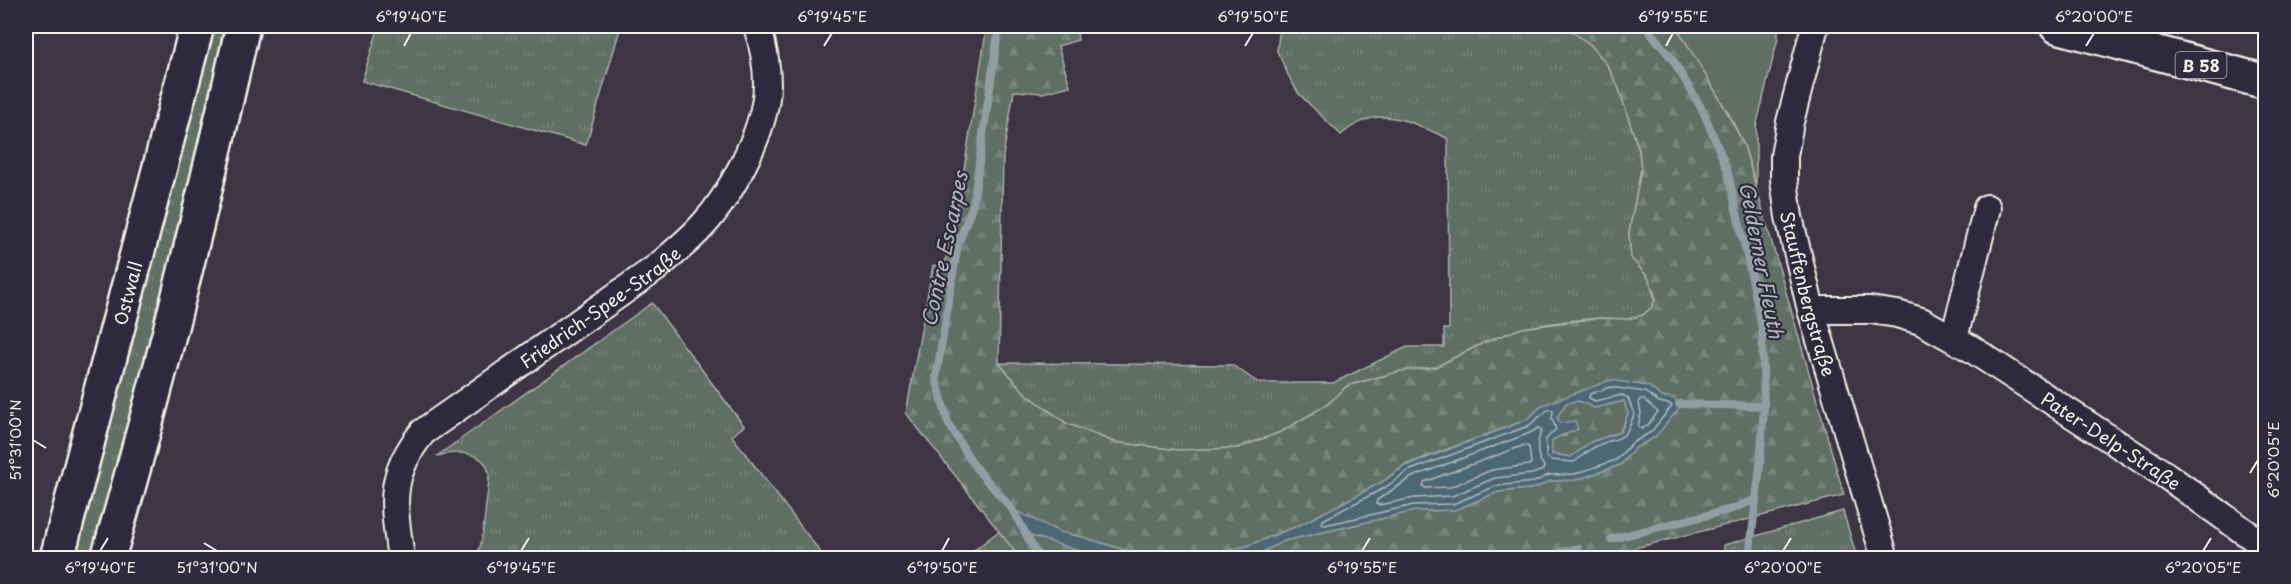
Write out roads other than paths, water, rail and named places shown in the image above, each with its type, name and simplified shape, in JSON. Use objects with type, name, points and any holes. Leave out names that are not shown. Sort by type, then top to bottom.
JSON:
[{"type":"main road","name":"Ostwall","points":[[57,558],[196,26]]},
{"type":"main road","points":[[108,558],[133,472],[243,26]]},
{"type":"main road","name":"B 58","points":[[2057,26],[2265,82]]},
{"type":"street","name":"Friedrich-Spee-Straße","points":[[401,558],[394,491],[407,452],[423,432],[656,268],[690,240],[717,208],[745,160],[766,98],[766,70],[758,26]]},
{"type":"street","name":"Stauffenbergstraße","points":[[1815,26],[1790,122],[1784,156],[1784,180],[1789,217],[1811,310],[1885,558]]},
{"type":"street","points":[[1954,338],[1987,208]]},
{"type":"street","name":"Pater-Delp-Straße","points":[[1811,310],[1870,310],[1897,314],[1921,321],[1954,338],[2167,476],[2265,547]]},
{"type":"water","points":[[1611,380],[1648,386],[1662,397],[1674,398],[1679,404],[1678,410],[1655,437],[1635,448],[1620,465],[1576,480],[1550,481],[1535,488],[1498,492],[1455,510],[1415,511],[1284,541],[1250,558],[1094,558],[1086,553],[1025,534],[1012,509],[1060,532],[1131,552],[1207,555],[1247,546],[1300,525],[1382,482],[1405,466],[1526,420],[1543,405]],"holes":[[[1579,401],[1594,408],[1624,401],[1628,414],[1621,432],[1591,442],[1571,457],[1552,454],[1552,441],[1578,429],[1575,421],[1560,423],[1557,417],[1566,403]]]},
{"type":"waterway","name":"Contre Escarpes","points":[[999,26],[973,204],[958,244],[936,378],[948,423],[975,467],[1012,509],[1039,558]]},
{"type":"waterway","name":"Gelderner Fleuth","points":[[1645,26],[1673,60],[1703,111],[1727,169],[1762,329],[1764,406],[1760,466],[1749,558]]},
{"type":"waterway","points":[[1679,404],[1764,406]]},
{"type":"waterway","points":[[1611,539],[1732,509],[1757,499]]},
{"type":"waterway","points":[[1540,558],[1578,548]]}]
